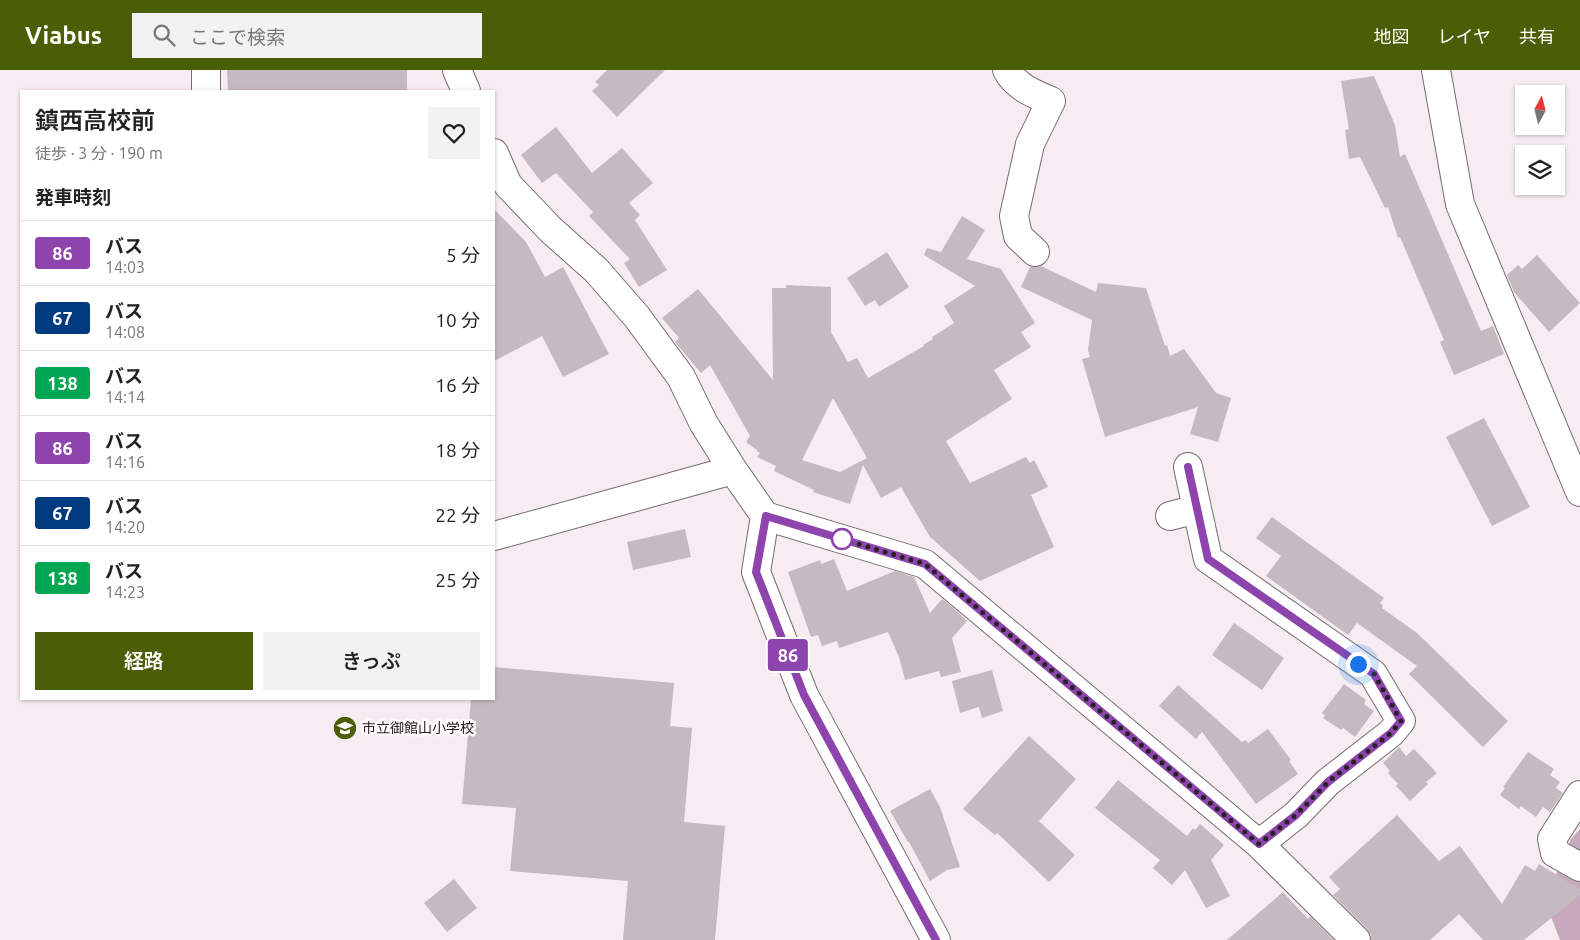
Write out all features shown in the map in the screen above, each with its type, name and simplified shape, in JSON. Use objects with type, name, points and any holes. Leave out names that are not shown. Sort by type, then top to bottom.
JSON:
[{"type":"street","points":[[206,70],[206,90]]},
{"type":"street","points":[[457,70],[466,90]]},
{"type":"street","points":[[1007,70],[1024,88],[1051,101],[1030,144],[1014,216],[1018,236],[1035,252]]},
{"type":"street","points":[[1436,70],[1460,204],[1580,492]]},
{"type":"street","points":[[495,155],[508,185],[551,230],[596,270],[637,317],[681,377],[704,424],[766,516],[925,564],[1259,844],[1356,940]]},
{"type":"street","points":[[1188,467],[1208,559],[1374,674],[1401,721],[1391,733],[1328,782],[1296,815],[1259,844]]},
{"type":"street","points":[[495,536],[734,470]]},
{"type":"street","points":[[1170,516],[1197,509]]},
{"type":"street","points":[[766,516],[756,572],[804,695],[936,940]]},
{"type":"street","points":[[1580,795],[1552,839],[1555,853],[1580,867]]},
{"type":"shaded area","points":[[1580,829],[1580,940],[1560,940],[1545,901],[1571,839]]},
{"type":"building","points":[[227,70],[407,70],[407,90],[228,90]]},
{"type":"building","points":[[607,70],[665,70],[617,117],[592,91],[599,85],[595,82]]},
{"type":"building","points":[[1374,76],[1395,125],[1400,157],[1405,154],[1481,331],[1493,326],[1504,354],[1454,375],[1440,342],[1444,340],[1400,237],[1398,238],[1388,207],[1385,208],[1360,157],[1349,159],[1345,130],[1349,129],[1341,81]]},
{"type":"building","points":[[556,127],[592,173],[622,148],[653,183],[629,203],[640,215],[635,220],[667,270],[639,287],[624,263],[630,259],[589,216],[593,212],[556,173],[542,183],[521,155]]},
{"type":"building","points":[[495,210],[526,242],[545,277],[563,267],[609,354],[563,377],[542,336],[495,360]]},
{"type":"building","points":[[962,216],[985,230],[967,259],[1001,269],[1035,323],[1021,332],[1031,347],[994,370],[1012,399],[946,441],[970,483],[1026,457],[1030,463],[1034,460],[1048,487],[1031,495],[1054,547],[980,581],[930,537],[901,487],[881,498],[863,465],[850,504],[813,492],[814,490],[774,471],[776,466],[757,457],[760,453],[746,442],[750,436],[710,365],[701,373],[675,342],[679,338],[662,318],[698,289],[773,380],[772,288],[786,288],[786,285],[831,287],[831,332],[848,362],[857,358],[868,378],[924,346],[933,339],[932,337],[954,323],[944,306],[975,286],[924,255],[927,248],[941,252]],"holes":[[[833,398],[867,458],[840,472],[802,460]]]},
{"type":"building","points":[[887,252],[909,287],[879,307],[875,300],[865,306],[847,278]]},
{"type":"building","points":[[1537,255],[1580,303],[1549,332],[1514,292],[1507,275],[1518,265],[1522,269]]},
{"type":"building","points":[[1041,266],[1096,292],[1098,283],[1146,288],[1170,356],[1184,349],[1216,393],[1231,398],[1218,442],[1190,434],[1198,407],[1105,437],[1082,359],[1090,357],[1088,350],[1092,320],[1021,287],[1030,267]]},
{"type":"building","points":[[1484,418],[1530,507],[1492,526],[1446,437]]},
{"type":"building","points":[[1272,517],[1384,598],[1380,603],[1383,605],[1382,608],[1417,633],[1508,721],[1483,747],[1409,674],[1417,666],[1357,623],[1348,635],[1266,576],[1281,556],[1256,538]]},
{"type":"building","points":[[685,529],[691,557],[633,570],[627,542]]},
{"type":"building","points":[[834,559],[847,591],[895,571],[914,577],[930,613],[942,599],[950,605],[967,621],[952,638],[961,672],[941,677],[939,671],[905,680],[899,657],[888,632],[839,648],[837,641],[822,646],[818,635],[811,637],[788,572],[820,560],[821,564]]},
{"type":"building","points":[[1234,623],[1284,658],[1262,690],[1212,655]]},
{"type":"building","points":[[495,667],[674,683],[670,726],[692,728],[684,822],[725,826],[715,940],[623,940],[628,881],[510,871],[516,808],[462,804],[471,700],[495,700]]},
{"type":"building","points":[[992,670],[1003,711],[982,718],[979,707],[960,713],[952,681]]},
{"type":"building","points":[[1344,684],[1366,700],[1364,704],[1374,711],[1355,737],[1343,728],[1341,730],[1323,718],[1325,715],[1322,713]]},
{"type":"building","points":[[1178,685],[1242,742],[1246,740],[1248,743],[1268,729],[1291,760],[1289,761],[1298,774],[1256,804],[1202,732],[1196,739],[1159,706]]},
{"type":"building","points":[[1029,736],[1076,779],[1039,821],[1075,855],[1049,882],[997,833],[995,835],[963,809]]},
{"type":"building","points":[[1399,747],[1406,756],[1414,749],[1437,773],[1426,782],[1428,784],[1410,801],[1396,786],[1398,784],[1388,773],[1390,771],[1383,763]]},
{"type":"building","points":[[1528,752],[1554,769],[1550,775],[1560,782],[1556,788],[1563,793],[1550,812],[1543,807],[1536,817],[1521,806],[1519,809],[1500,795],[1505,788],[1503,787]]},
{"type":"building","points":[[1118,780],[1187,836],[1193,828],[1195,830],[1200,824],[1224,845],[1211,860],[1230,896],[1206,908],[1185,870],[1172,885],[1153,868],[1160,860],[1095,808]]},
{"type":"building","points":[[930,789],[940,807],[960,867],[947,870],[930,881],[890,811]]},
{"type":"building","points":[[1397,815],[1439,861],[1460,846],[1502,904],[1525,865],[1535,871],[1539,864],[1580,889],[1580,895],[1524,940],[1483,940],[1459,914],[1430,940],[1371,940],[1371,935],[1367,929],[1333,895],[1340,889],[1329,877]]},
{"type":"building","points":[[454,879],[477,908],[447,932],[424,903]]},
{"type":"building","points":[[1283,892],[1308,919],[1310,916],[1334,940],[1227,940]]},
{"type":"bus line","name":"86","points":[[936,940],[804,695],[756,572],[766,516],[925,564],[1259,844],[1296,815],[1328,782],[1391,733],[1401,721],[1374,674],[1208,559],[1188,467]]},
{"type":"place","name":"市立御館山小学校","points":[[345,728]]},
{"type":"route","points":[[842,539],[925,564],[1259,844],[1296,815],[1328,782],[1391,733],[1401,721],[1374,674],[1358,664]]}]
